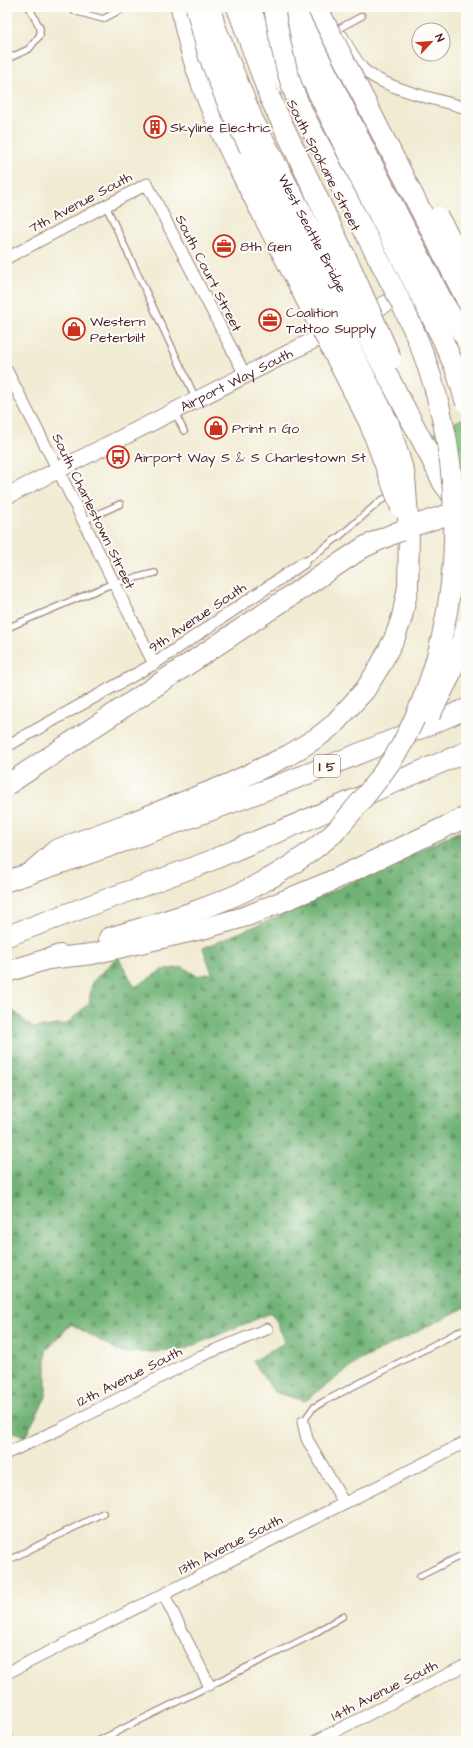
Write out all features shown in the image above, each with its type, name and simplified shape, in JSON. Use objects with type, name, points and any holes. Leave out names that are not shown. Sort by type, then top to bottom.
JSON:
[{"type":"highway","points":[[181,7],[197,74],[213,115],[235,162],[369,422],[409,532]]},
{"type":"highway","points":[[7,881],[29,874],[56,850],[185,811],[231,783],[297,750],[326,731],[353,705],[380,666],[395,636],[402,617],[408,587],[409,532],[405,476],[389,424],[229,108],[208,54],[196,7]]},
{"type":"highway","name":"West Seattle Bridge","points":[[210,7],[215,26],[253,120],[443,482],[466,516]]},
{"type":"highway","points":[[237,7],[270,98],[352,270],[386,346],[427,450]]},
{"type":"highway","points":[[274,7],[289,76],[295,95],[404,309],[425,356],[440,404],[454,482],[456,538],[452,588],[445,634],[433,677],[416,717],[394,758],[334,833]]},
{"type":"highway","points":[[288,7],[294,37],[303,62],[466,339]]},
{"type":"highway","points":[[294,7],[363,165],[456,370],[466,403]]},
{"type":"highway","points":[[318,7],[352,61],[438,217],[466,264]]},
{"type":"highway","points":[[318,7],[466,299]]},
{"type":"highway","points":[[7,785],[364,547],[398,531],[436,517],[466,510]]},
{"type":"highway","points":[[7,972],[200,908],[240,893],[279,874],[305,856],[334,833],[383,786],[410,750],[449,678],[466,628]]},
{"type":"highway","name":"I 5","points":[[185,811],[386,743],[466,709]]},
{"type":"highway","points":[[7,936],[205,863],[466,752]]},
{"type":"highway","points":[[48,959],[92,954],[206,928],[248,916],[295,898],[466,817]]},
{"type":"main road","name":"South Spokane Street","points":[[250,7],[261,28],[287,92],[392,300]]},
{"type":"main road","name":"South Spokane Street","points":[[259,7],[261,28]]},
{"type":"main road","name":"Airport Way South","points":[[7,496],[392,300],[466,264]]},
{"type":"street","points":[[327,7],[355,58],[364,69],[401,89],[466,108]]},
{"type":"street","name":"7th Avenue South","points":[[7,258],[146,184]]},
{"type":"street","name":"South Court Street","points":[[146,184],[245,375]]},
{"type":"street","name":"South Charlestown Street","points":[[7,371],[154,664]]},
{"type":"street","name":"9th Avenue South","points":[[7,746],[154,664],[304,563]]},
{"type":"street","name":"12th Avenue South","points":[[7,1453],[60,1429],[200,1356],[267,1329]]},
{"type":"street","points":[[303,1422],[307,1439],[344,1503]]},
{"type":"street","name":"13th Avenue South","points":[[7,1673],[466,1442]]},
{"type":"street","points":[[164,1595],[209,1685]]},
{"type":"street","name":"14th Avenue South","points":[[316,1741],[466,1665]]},
{"type":"lane","points":[[7,59],[29,49],[40,35],[40,28],[29,7]]},
{"type":"lane","points":[[69,7],[74,11],[103,19],[126,7]]},
{"type":"lane","points":[[338,29],[362,16]]},
{"type":"lane","points":[[106,206],[196,400]]},
{"type":"lane","points":[[174,411],[184,432]]},
{"type":"lane","name":"9th Avenue South","points":[[304,563],[340,536],[380,502],[392,495]]},
{"type":"lane","points":[[83,521],[120,504]]},
{"type":"lane","points":[[7,628],[114,583],[154,573]]},
{"type":"lane","points":[[303,1422],[313,1408],[323,1402],[466,1328]]},
{"type":"lane","points":[[7,1561],[103,1513]]},
{"type":"lane","points":[[420,1576],[466,1553]]},
{"type":"lane","points":[[98,1741],[310,1636],[343,1616]]},
{"type":"green space","points":[[466,417],[466,507],[423,438]]},
{"type":"green space","points":[[466,828],[466,1307],[359,1361],[305,1401],[274,1392],[253,1361],[284,1343],[278,1323],[271,1313],[180,1351],[122,1353],[71,1324],[46,1351],[46,1397],[25,1437],[10,1430],[7,1433],[7,1005],[33,1028],[67,1024],[89,1003],[92,982],[118,957],[135,987],[162,970],[183,967],[197,976],[212,973],[203,948],[286,913]]},
{"type":"place","name":"Skyline Electric","points":[[155,127]]},
{"type":"place","name":"8th Gen","points":[[224,246]]},
{"type":"place","name":"Coalition Tattoo Supply","points":[[270,320]]},
{"type":"place","name":"Western Peterbilt","points":[[74,329]]},
{"type":"place","name":"Print n Go","points":[[216,428]]},
{"type":"place","name":"Airport Way S & S Charlestown St","points":[[118,457]]}]
